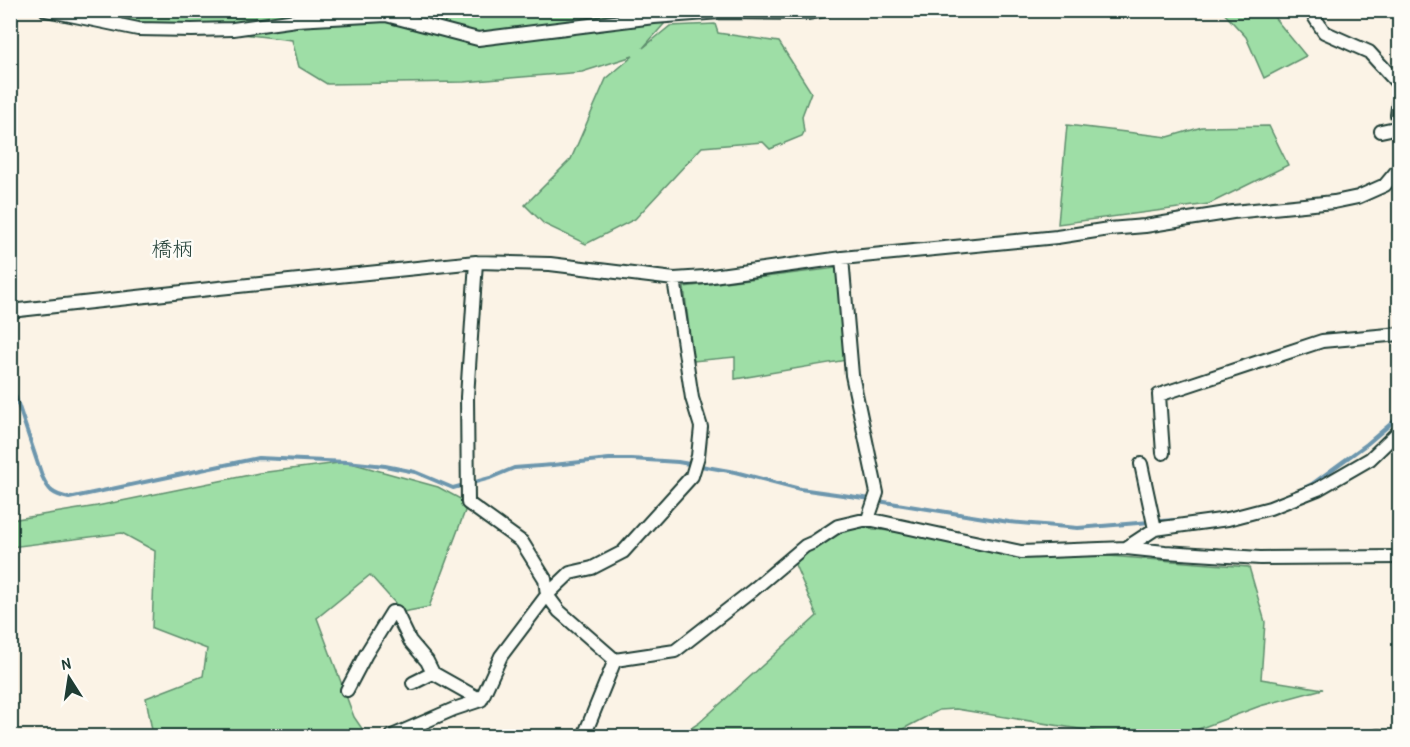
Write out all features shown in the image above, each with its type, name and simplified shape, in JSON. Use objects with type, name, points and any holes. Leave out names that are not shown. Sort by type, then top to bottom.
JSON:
[{"type":"street","points":[[46,10],[138,28],[233,29],[296,20],[386,15],[478,39],[654,17],[720,12],[807,13],[826,10]]},
{"type":"street","points":[[110,23],[120,10]]},
{"type":"street","points":[[1310,10],[1324,32],[1369,52],[1400,86]]},
{"type":"street","points":[[1400,92],[1397,115],[1400,118]]},
{"type":"street","points":[[1381,131],[1400,127]]},
{"type":"street","points":[[10,311],[476,262],[550,264],[674,279],[705,277],[842,258],[1057,237],[1233,212],[1334,201],[1358,197],[1385,185],[1400,167]]},
{"type":"street","points":[[842,258],[852,375],[878,493],[870,513]]},
{"type":"street","points":[[476,262],[467,397],[468,503],[522,542],[545,579],[547,595],[559,611],[615,660],[675,651],[805,546],[838,526],[870,513],[1021,552],[1126,548],[1260,558],[1400,557]]},
{"type":"street","points":[[392,736],[481,700],[501,656],[547,595],[570,573],[592,568],[623,552],[693,473],[701,427],[693,398],[674,279]]},
{"type":"street","points":[[1163,453],[1159,395],[1322,341],[1400,334]]},
{"type":"street","points":[[1126,548],[1154,525],[1228,519],[1270,508],[1318,489],[1370,459],[1400,430]]},
{"type":"street","points":[[1141,464],[1154,525]]},
{"type":"street","points":[[347,690],[392,612],[396,612],[410,641],[427,660],[433,673],[481,700]]},
{"type":"street","points":[[584,736],[615,660]]},
{"type":"street","points":[[413,683],[433,673]]},
{"type":"green space","points":[[133,10],[645,11],[672,15],[643,48],[670,26],[715,24],[718,33],[779,42],[811,92],[802,116],[804,132],[802,136],[770,149],[763,142],[702,147],[635,219],[586,244],[544,224],[525,205],[571,159],[606,79],[633,56],[582,72],[464,82],[327,84],[299,67],[292,40],[124,20]]},
{"type":"green space","points":[[1222,11],[1269,11],[1306,56],[1264,78],[1246,37]]},
{"type":"green space","points":[[1067,125],[1168,137],[1202,127],[1269,126],[1288,165],[1209,204],[1058,224]]},
{"type":"green space","points":[[836,268],[847,360],[735,379],[735,357],[693,361],[684,287]]},
{"type":"green space","points":[[347,462],[438,487],[468,503],[429,607],[403,612],[370,575],[317,618],[354,717],[367,736],[153,736],[146,698],[203,676],[207,649],[152,628],[155,551],[122,533],[11,547],[11,520],[97,506],[259,473]]},
{"type":"green space","points":[[851,526],[1032,550],[1249,567],[1265,622],[1261,679],[1323,689],[1260,706],[1180,736],[1122,736],[956,709],[939,710],[894,736],[679,736],[699,723],[817,616],[790,553]]},
{"type":"waterway","points":[[10,380],[44,481],[52,491],[69,498],[258,458],[385,466],[415,472],[453,488],[490,478],[514,468],[609,459],[678,462],[735,472],[800,489],[871,499]]},
{"type":"waterway","points":[[1300,490],[1312,484],[1367,444],[1400,416]]},
{"type":"waterway","points":[[878,501],[1009,522],[1078,528],[1174,520]]},
{"type":"district","name":"橋柄","points":[[172,249]]}]
